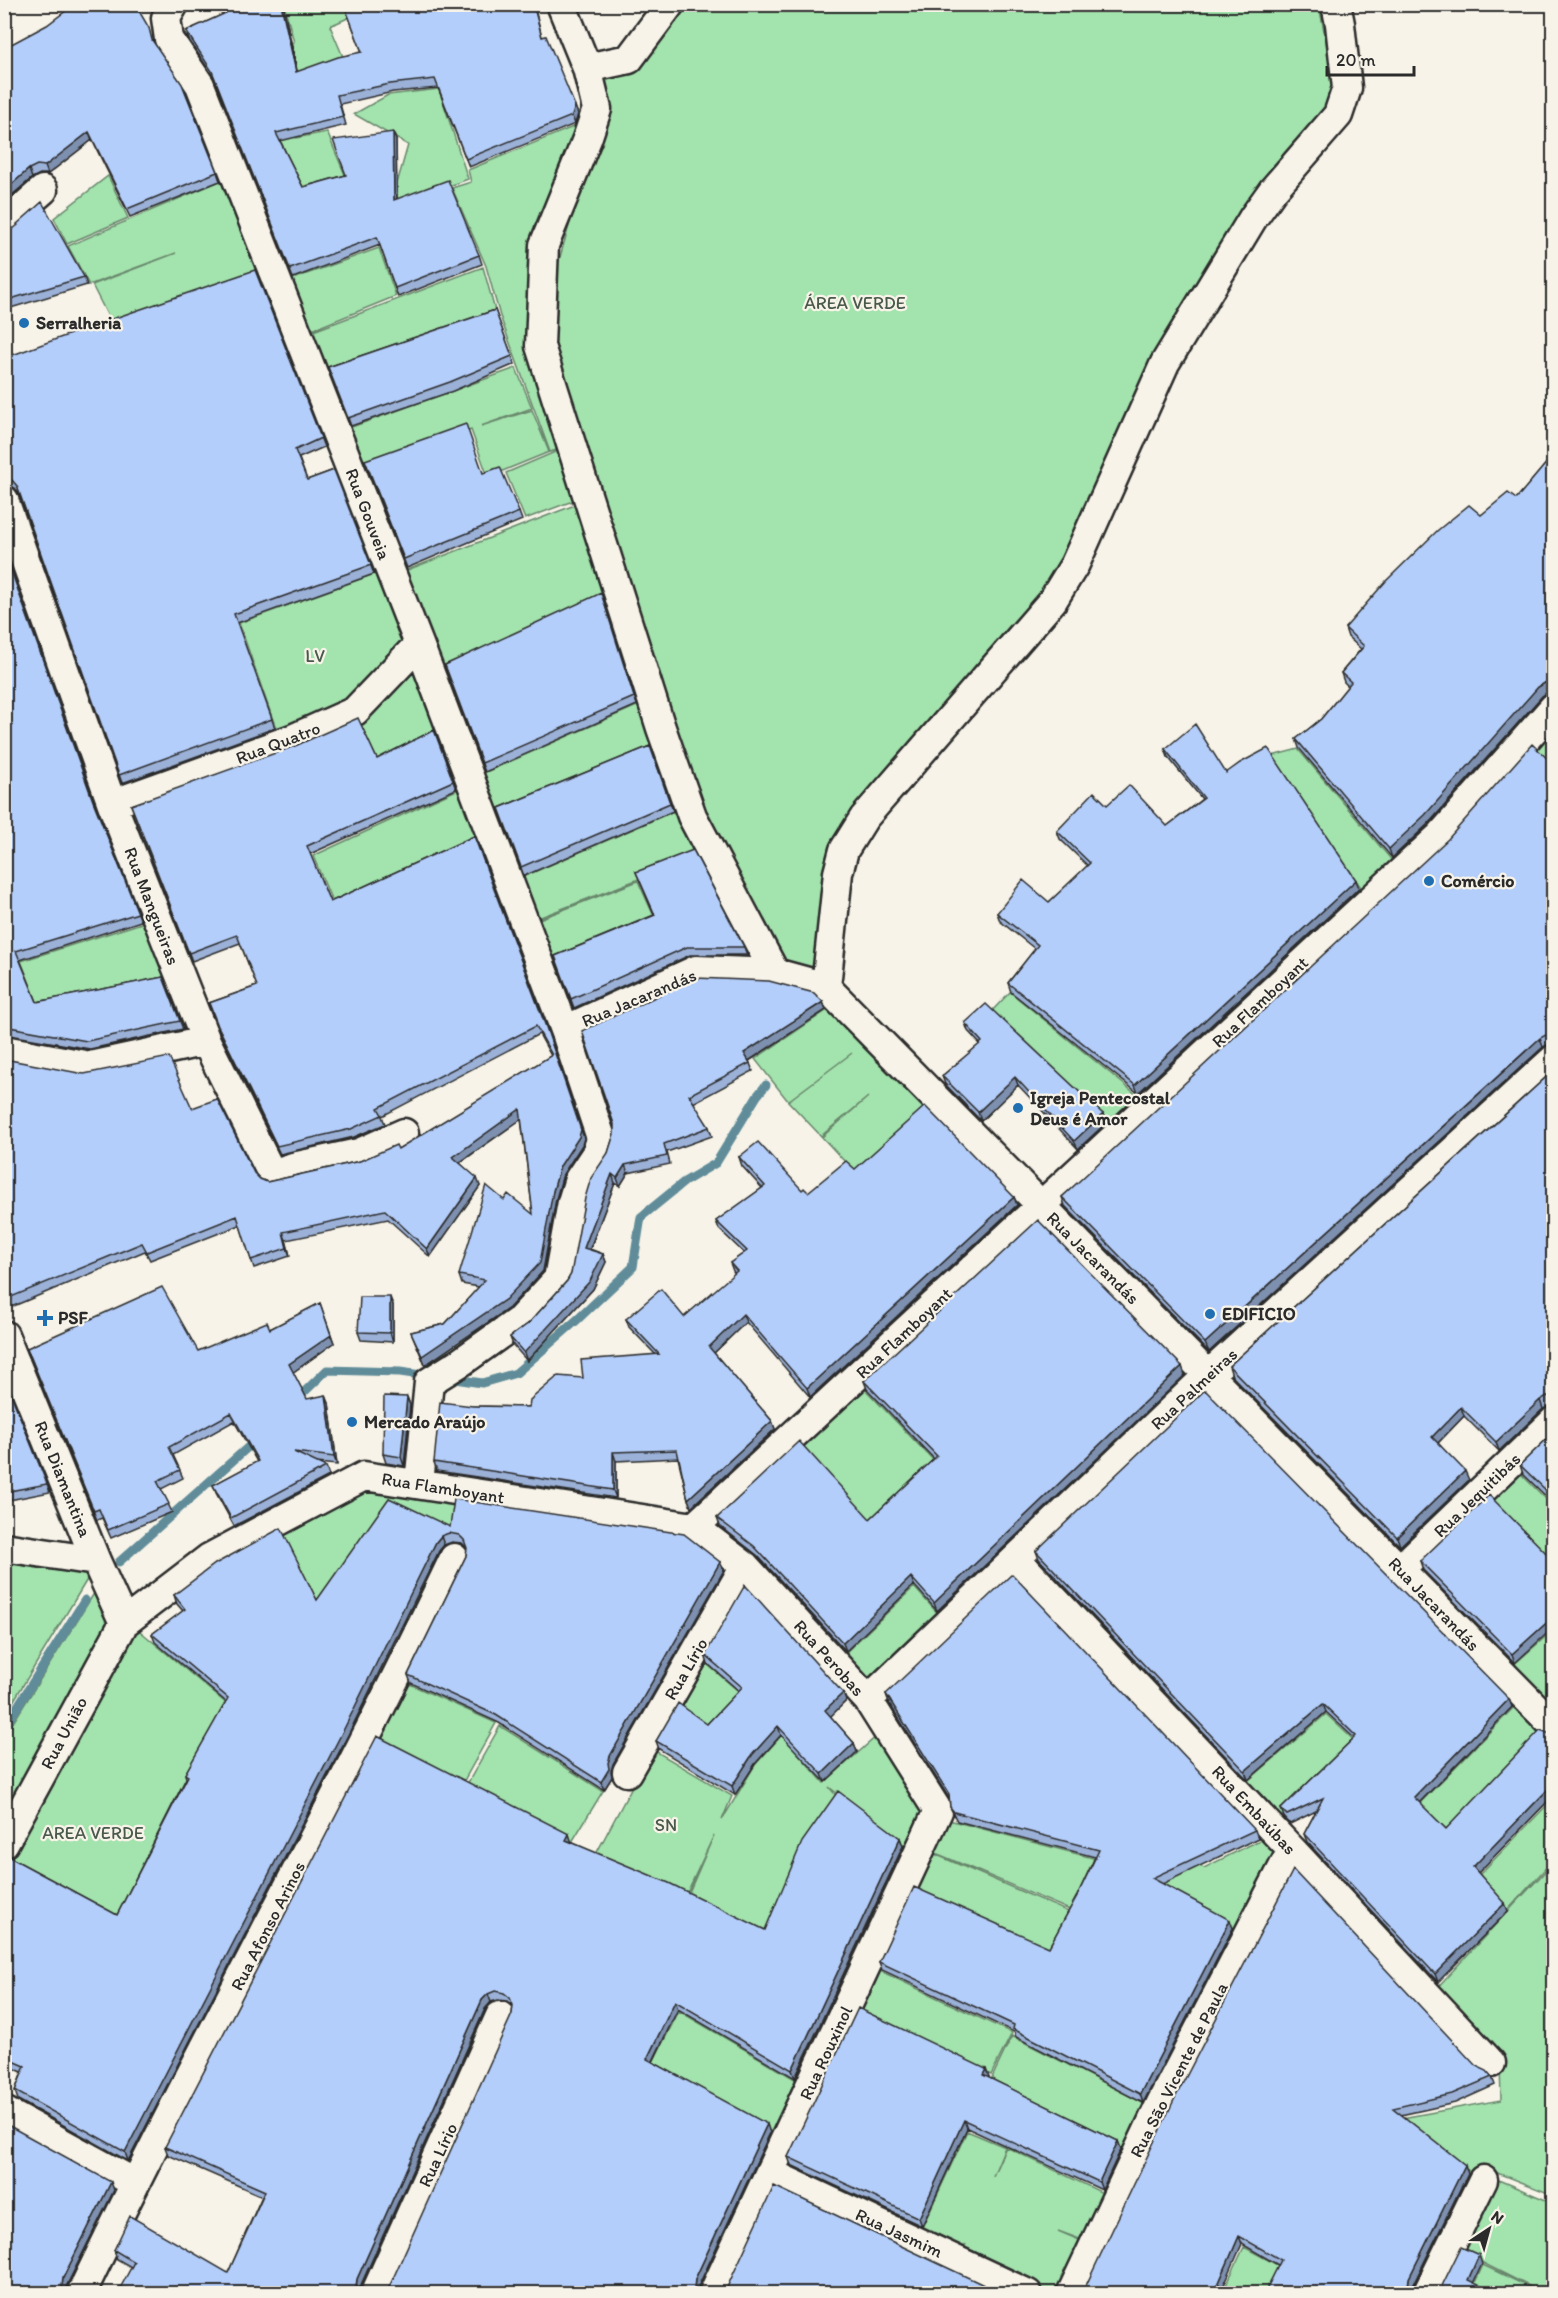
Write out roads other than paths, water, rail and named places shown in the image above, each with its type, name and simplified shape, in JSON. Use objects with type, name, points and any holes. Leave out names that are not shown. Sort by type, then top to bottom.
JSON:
[{"type":"street","name":"Rua Gouveia","points":[[174,4],[166,18],[169,39],[200,85],[419,644],[565,1030],[601,1138],[597,1152],[579,1179],[572,1202],[558,1279],[520,1320],[429,1382],[419,1484]]},
{"type":"street","points":[[561,4],[586,68],[597,109],[587,140],[544,245],[540,346],[661,728],[692,816],[775,973]]},
{"type":"street","points":[[586,68],[629,59],[670,4]]},
{"type":"street","points":[[826,987],[838,873],[844,850],[864,818],[1053,600],[1075,564],[1165,363],[1253,218],[1338,115],[1347,88],[1336,4]]},
{"type":"street","points":[[4,224],[43,190]]},
{"type":"street","name":"Rua Mangueiras","points":[[4,500],[112,804],[206,1041],[272,1174],[304,1164],[360,1153],[404,1133]]},
{"type":"street","name":"Rua Quatro","points":[[112,804],[292,739],[355,711],[419,644]]},
{"type":"street","name":"Rua Flamboyant","points":[[124,1623],[209,1558],[364,1476],[694,1527],[1440,836],[1554,707]]},
{"type":"street","name":"Rua Jacarandás","points":[[565,1030],[696,970],[775,973],[826,987],[1554,1726]]},
{"type":"street","points":[[4,1050],[90,1066],[206,1041]]},
{"type":"street","name":"Rua Palmeiras","points":[[868,1700],[1208,1375],[1554,1059]]},
{"type":"street","name":"Rua Diamantina","points":[[4,1335],[96,1561],[124,1623]]},
{"type":"street","name":"Rua Jequitibás","points":[[1400,1569],[1554,1422]]},
{"type":"street","name":"Rua Perobas","points":[[694,1527],[745,1566],[868,1700],[938,1811]]},
{"type":"street","points":[[4,1547],[96,1561]]},
{"type":"street","name":"Rua Afonso Arinos","points":[[81,2294],[135,2183],[405,1662],[454,1558]]},
{"type":"street","name":"Rua Embaúbas","points":[[1016,1559],[1491,2063]]},
{"type":"street","name":"Rua Lírio","points":[[627,1772],[745,1566]]},
{"type":"street","name":"Rua União","points":[[4,1843],[124,1623]]},
{"type":"street","name":"Rua Rouxinol","points":[[713,2294],[938,1811]]},
{"type":"street","name":"Rua São Vicente de Paula","points":[[1071,2294],[1161,2103],[1292,1850]]},
{"type":"street","name":"Rua Lírio","points":[[375,2294],[500,2016]]},
{"type":"street","points":[[4,2110],[135,2183]]},
{"type":"street","name":"Rua Jasmim","points":[[770,2173],[1028,2294]]},
{"type":"street","points":[[1427,2294],[1484,2180]]},
{"type":"waterway","points":[[448,1378],[482,1383],[516,1373],[578,1319],[633,1267],[641,1217],[684,1182],[716,1163],[766,1085]]},
{"type":"waterway","points":[[296,1400],[327,1370],[400,1372],[428,1376]]},
{"type":"waterway","points":[[119,1562],[256,1440]]},
{"type":"waterway","points":[[4,1728],[85,1600]]},
{"type":"place","name":"Serralheria","points":[[24,323]]},
{"type":"place","name":"Comércio","points":[[1429,881]]},
{"type":"place","name":"Igreja Pentecostal Deus é Amor","points":[[1018,1108]]},
{"type":"place","name":"EDIFICIO","points":[[1210,1314]]},
{"type":"place","name":"PSF","points":[[45,1318]]},
{"type":"place","name":"Mercado Araújo","points":[[352,1422]]},
{"type":"park label","name":"ÁREA VERDE","points":[[855,303]]},
{"type":"park label","name":"LV","points":[[315,656]]},
{"type":"park label","name":"SN","points":[[666,1825]]},
{"type":"park label","name":"AREA VERDE","points":[[93,1833]]}]
